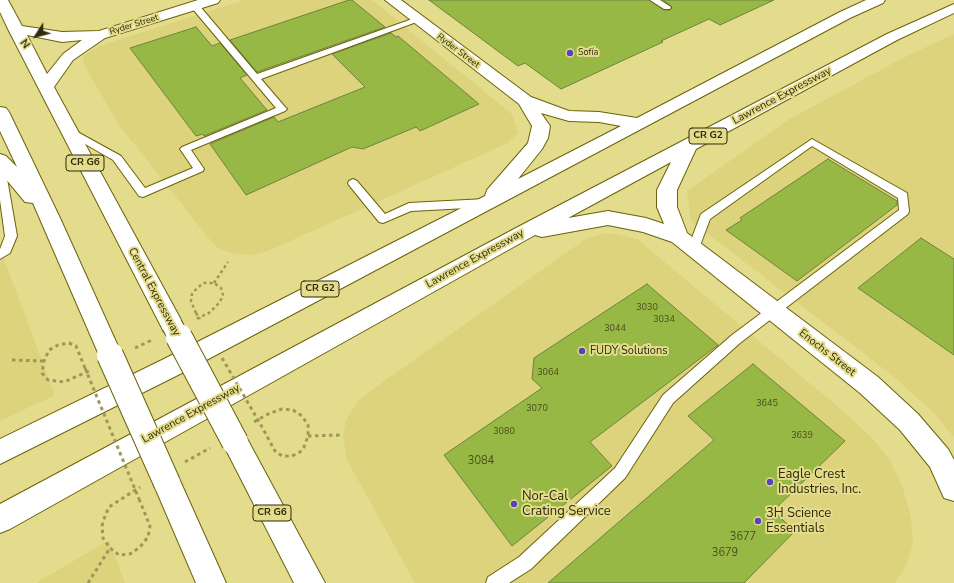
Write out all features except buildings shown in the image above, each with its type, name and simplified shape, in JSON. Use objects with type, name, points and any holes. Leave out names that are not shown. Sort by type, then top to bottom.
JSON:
[{"type":"highway","name":"Central Expressway","points":[[1,0],[68,130],[310,583]]},
{"type":"highway","name":"Ryder Street","points":[[100,35],[214,0]]},
{"type":"highway","name":"Ryder Street","points":[[392,0],[525,101]]},
{"type":"highway","name":"CR G2","points":[[0,452],[172,366],[639,124],[845,15],[878,0]]},
{"type":"highway","name":"Lawrence Expressway","points":[[0,519],[523,233],[892,37],[951,9]]},
{"type":"highway","points":[[15,29],[62,37],[100,35]]},
{"type":"highway","points":[[45,86],[68,56],[100,35]]},
{"type":"highway","points":[[525,101],[569,116],[599,117],[639,124]]},
{"type":"highway","points":[[487,202],[536,145],[539,138],[541,126],[525,101]]},
{"type":"highway","points":[[0,112],[50,218],[163,478],[211,583]]},
{"type":"highway","points":[[686,243],[667,207],[667,190],[688,146]]},
{"type":"highway","points":[[0,160],[50,218]]},
{"type":"highway","points":[[523,233],[608,218],[646,225],[686,243]]},
{"type":"highway","name":"Enochs Street","points":[[686,243],[869,385],[909,422],[939,458],[954,488]]},
{"type":"lane","points":[[654,0],[667,8]]},
{"type":"lane","points":[[68,130],[117,158],[143,193],[199,169],[185,149],[282,110],[195,6]]},
{"type":"lane","points":[[255,78],[418,20]]},
{"type":"lane","points":[[494,583],[525,563],[620,474],[668,399],[736,339],[772,310],[904,211],[903,196],[812,142],[705,217],[686,243]]},
{"type":"lane","points":[[0,167],[11,236],[6,250],[0,255]]},
{"type":"lane","points":[[353,183],[383,219],[409,207],[487,202]]},
{"type":"path","points":[[214,283],[228,262]]},
{"type":"path","points":[[196,313],[204,326]]},
{"type":"path","points":[[85,368],[139,499],[150,526],[148,537],[130,554],[119,555],[110,548],[102,532],[104,516],[109,507],[117,501],[163,478],[232,438],[268,414],[282,409],[293,410],[302,416],[308,424],[308,436],[304,447],[300,452],[292,456],[282,456],[275,451],[262,427],[219,353]]},
{"type":"path","points":[[12,360],[44,361]]},
{"type":"path","points":[[308,436],[341,435]]},
{"type":"path","points":[[88,583],[110,548]]},
{"type":"shaded area","points":[[244,0],[372,0],[512,114],[518,133],[508,143],[268,251],[253,255],[224,251],[215,246],[118,124],[83,63],[84,56],[92,50],[105,44]]},
{"type":"shaded area","points":[[954,34],[954,437],[932,411],[888,372],[691,221],[687,191],[788,120],[901,59]]},
{"type":"shaded area","points":[[603,234],[617,234],[637,239],[844,412],[874,440],[890,461],[903,488],[911,518],[913,545],[906,565],[895,583],[415,583],[347,460],[343,437],[346,420],[358,401],[376,387],[587,238]]},
{"type":"shaded area","points":[[0,249],[55,395],[0,421]]},
{"type":"shaded area","points":[[109,540],[125,583],[36,583]]},
{"type":"place","name":"Sofía","points":[[570,53]]},
{"type":"place","name":"FUDY Solutions","points":[[582,351]]},
{"type":"place","name":"Eagle Crest Industries, Inc.","points":[[770,482]]},
{"type":"place","name":"Nor-Cal Crating Service","points":[[514,504]]},
{"type":"place","name":"3H Science Essentials","points":[[758,521]]}]
